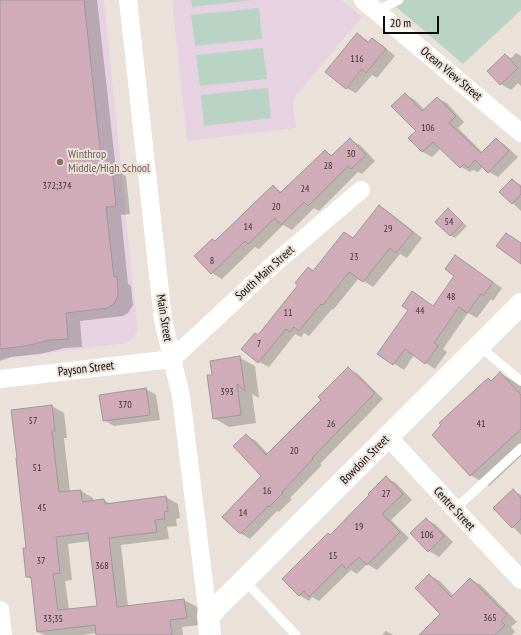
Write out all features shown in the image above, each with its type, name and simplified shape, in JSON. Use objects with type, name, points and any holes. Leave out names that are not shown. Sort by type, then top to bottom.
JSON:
[{"type":"street","name":"Main Street","points":[[128,0],[163,320],[181,396],[209,626]]},
{"type":"street","name":"Ocean View Street","points":[[370,5],[521,133]]},
{"type":"street","name":"South Main Street","points":[[172,359],[274,264],[361,190]]},
{"type":"street","name":"Bowdoin Street","points":[[209,626],[244,580],[521,304]]},
{"type":"street","name":"Payson Street","points":[[0,379],[172,359]]},
{"type":"street","name":"Centre Street","points":[[388,437],[521,580]]},
{"type":"street","points":[[0,610],[3,635]]},
{"type":"lane","points":[[370,5],[399,0]]},
{"type":"lane","points":[[479,346],[521,381]]},
{"type":"lane","points":[[455,509],[521,448]]},
{"type":"lane","points":[[244,580],[296,635]]},
{"type":"shaded area","name":"Winthrop Middle/High School","points":[[0,0],[104,0],[137,324],[137,330],[134,338],[127,343],[0,359]]},
{"type":"shaded area","points":[[172,0],[342,0],[362,17],[294,98],[293,107],[296,128],[187,141]]},
{"type":"green space","points":[[191,0],[253,0],[192,7]]},
{"type":"green space","points":[[388,0],[521,0],[521,10],[463,64]]},
{"type":"green space","points":[[259,8],[262,39],[195,46],[191,15]]},
{"type":"green space","points":[[263,48],[267,79],[200,86],[196,55]]},
{"type":"green space","points":[[268,88],[271,118],[204,126],[201,95]]},
{"type":"building","name":"Winthrop Middle/High School","points":[[0,0],[84,0],[102,167],[112,166],[116,206],[106,207],[114,277],[117,276],[118,295],[115,303],[108,308],[66,313],[68,339],[50,340],[25,346],[0,349]]},
{"type":"building","points":[[357,33],[368,42],[372,38],[386,49],[366,73],[362,69],[346,89],[325,72]]},
{"type":"building","points":[[505,54],[518,68],[500,85],[487,71]]},
{"type":"building","points":[[405,93],[422,111],[437,97],[456,116],[449,123],[481,153],[496,138],[509,151],[488,173],[475,160],[468,168],[464,164],[460,168],[433,142],[422,152],[408,138],[416,131],[391,106]]},
{"type":"building","points":[[350,138],[366,155],[351,169],[348,166],[308,206],[304,202],[281,225],[275,218],[248,244],[245,241],[211,274],[194,256],[212,239],[215,241],[273,185],[280,193],[325,150],[331,156]]},
{"type":"building","points":[[512,179],[521,187],[521,194],[512,204],[499,192]]},
{"type":"building","points":[[379,205],[413,232],[396,253],[390,248],[363,282],[349,272],[323,305],[321,304],[299,331],[294,327],[290,332],[286,329],[258,363],[241,349],[255,333],[258,335],[298,285],[295,283],[308,267],[313,271],[344,232],[353,238]]},
{"type":"building","points":[[448,208],[463,223],[450,236],[435,222]]},
{"type":"building","points":[[506,233],[521,243],[521,264],[496,246]]},
{"type":"building","points":[[455,255],[493,282],[483,296],[481,294],[467,313],[459,307],[434,343],[438,346],[425,364],[405,349],[393,365],[377,354],[408,310],[402,306],[412,291],[433,306],[454,276],[445,269]]},
{"type":"building","points":[[240,356],[245,391],[237,384],[241,415],[213,419],[207,375],[212,375],[210,361]]},
{"type":"building","points":[[348,367],[375,393],[312,458],[313,459],[282,492],[283,493],[240,534],[222,517],[261,476],[233,446],[246,434],[266,455],[321,400],[318,397]]},
{"type":"building","points":[[500,372],[521,395],[521,429],[470,476],[432,435],[441,425],[439,423],[488,378],[491,381]]},
{"type":"building","points":[[146,388],[150,415],[103,421],[99,395]]},
{"type":"building","points":[[52,405],[55,431],[52,431],[59,492],[81,490],[82,502],[104,499],[105,504],[166,496],[168,511],[164,512],[165,519],[155,520],[157,532],[109,538],[117,607],[184,599],[187,618],[170,620],[172,635],[96,635],[95,625],[37,632],[31,577],[26,577],[23,548],[26,548],[11,410]],"holes":[[[88,533],[97,606],[58,610],[53,574],[60,573],[56,537]]]},
{"type":"building","points":[[386,476],[403,494],[382,514],[400,532],[367,565],[359,557],[346,569],[342,564],[309,597],[304,591],[299,596],[282,579],[328,533],[330,535]]},
{"type":"building","points":[[513,489],[521,498],[521,519],[512,528],[493,508]]},
{"type":"building","points":[[426,518],[444,536],[428,552],[410,533]]},
{"type":"building","points":[[429,574],[451,597],[470,578],[507,615],[501,621],[505,625],[495,635],[419,635],[440,614],[415,588]]},
{"type":"place","name":"Winthrop Middle/High School","points":[[60,162]]}]
